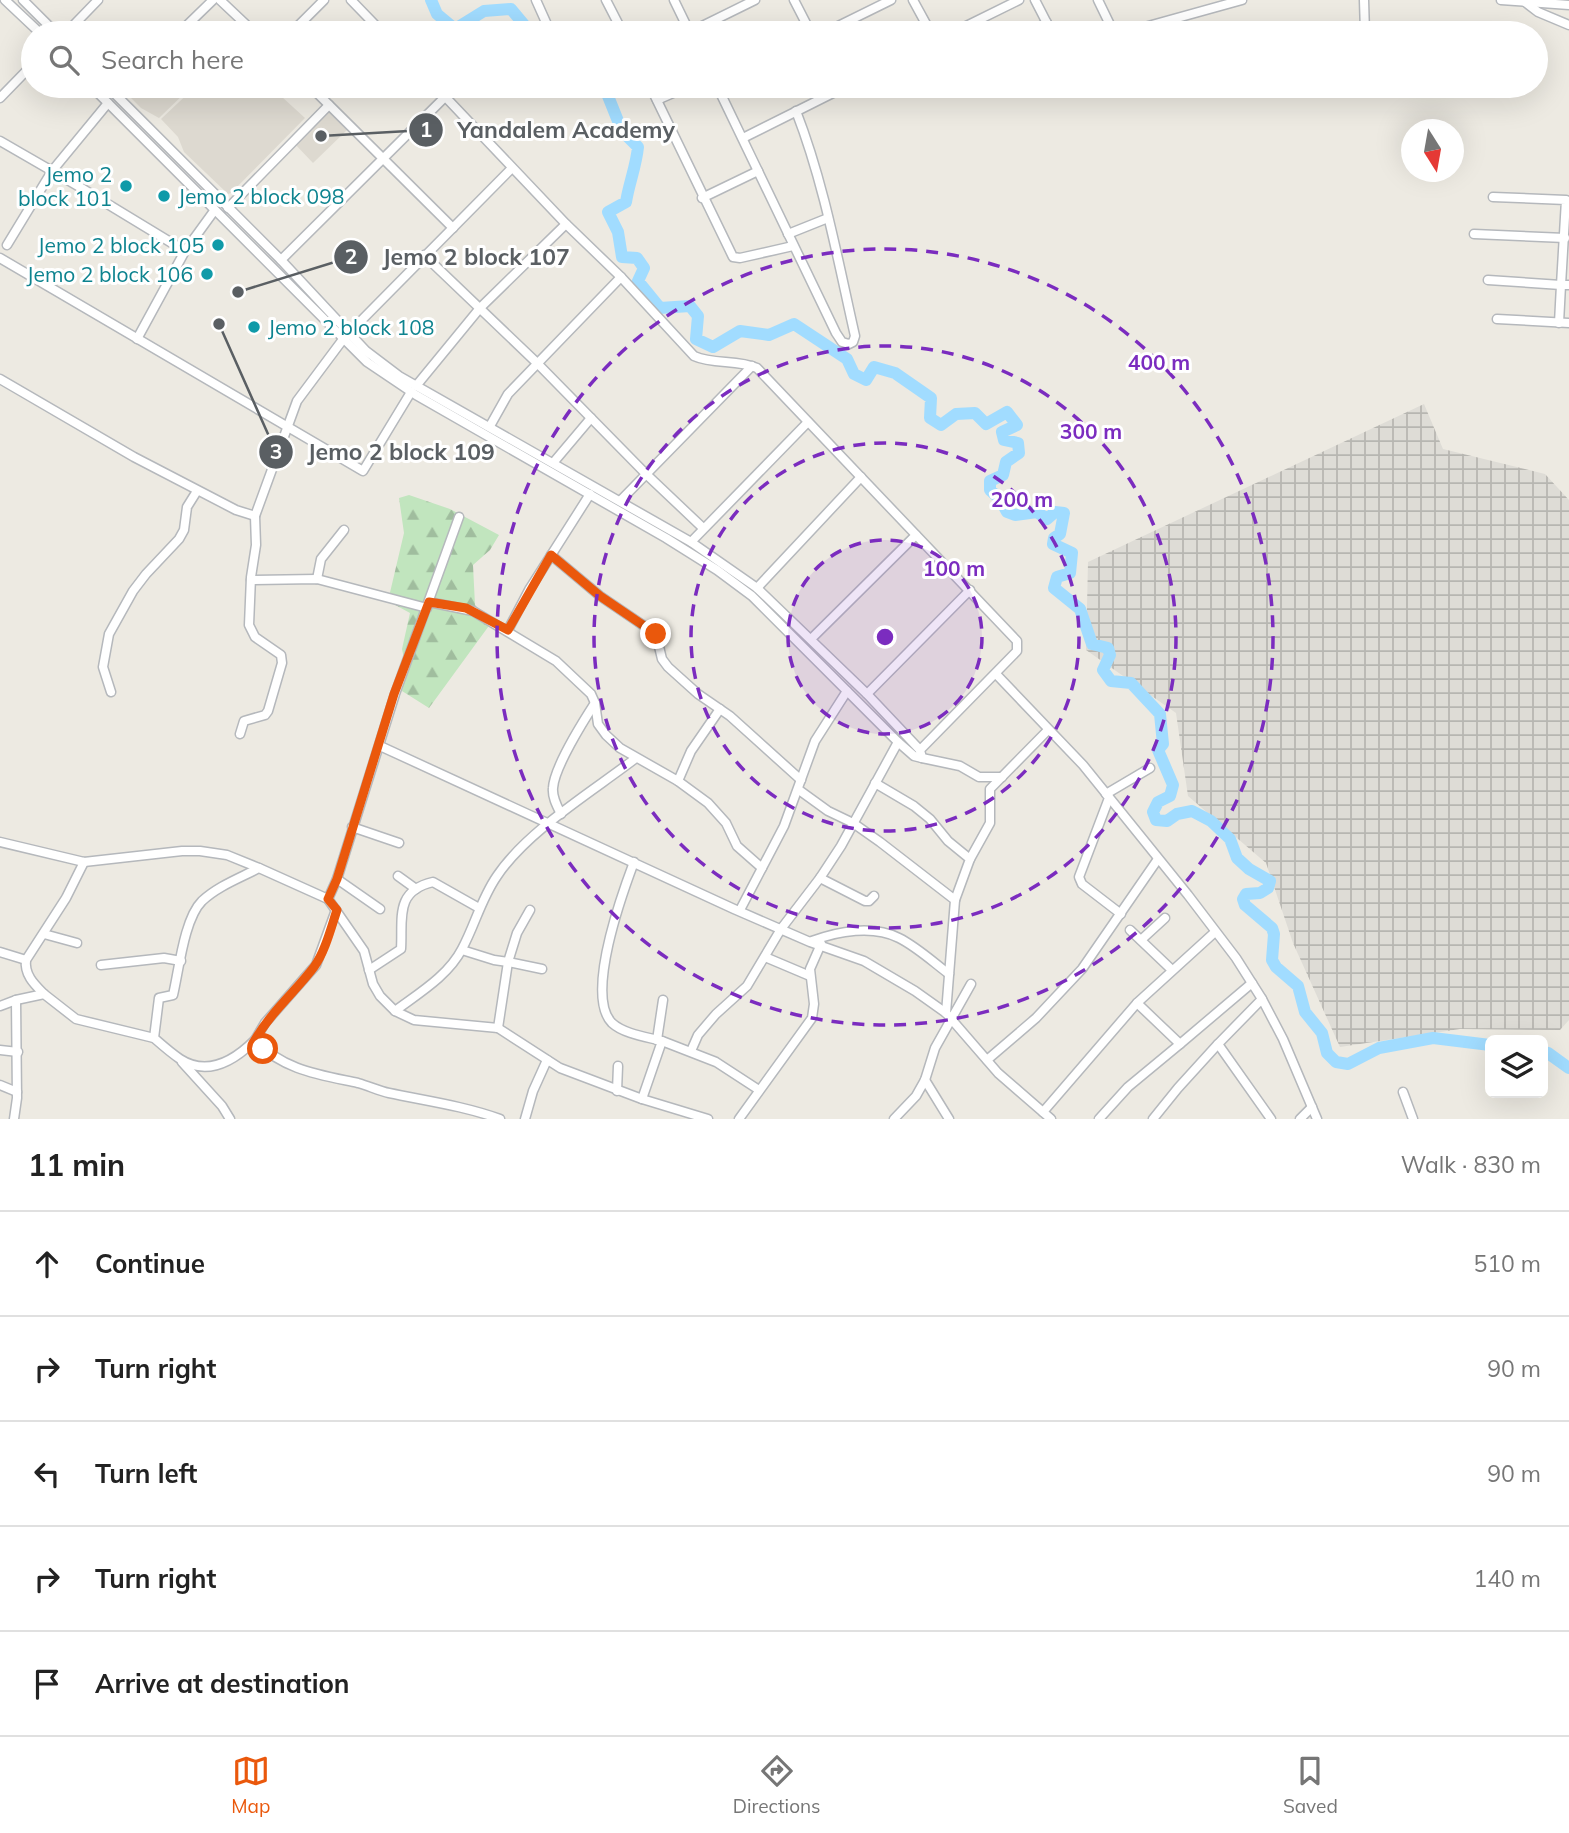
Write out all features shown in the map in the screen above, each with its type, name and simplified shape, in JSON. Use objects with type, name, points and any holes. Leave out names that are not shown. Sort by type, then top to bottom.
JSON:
[{"type":"street","points":[[23,0],[44,21]]},
{"type":"street","points":[[78,21],[98,0]]},
{"type":"street","points":[[191,21],[213,0]]},
{"type":"street","points":[[220,0],[242,21]]},
{"type":"street","points":[[303,21],[324,0]]},
{"type":"street","points":[[351,0],[371,21]]},
{"type":"street","points":[[536,0],[545,21]]},
{"type":"street","points":[[606,0],[617,21]]},
{"type":"street","points":[[674,0],[684,21]]},
{"type":"street","points":[[713,21],[754,0]]},
{"type":"street","points":[[794,0],[805,21]]},
{"type":"street","points":[[848,21],[891,0]]},
{"type":"street","points":[[914,0],[925,21]]},
{"type":"street","points":[[976,21],[1019,0]]},
{"type":"street","points":[[1035,0],[1046,21]]},
{"type":"street","points":[[1098,0],[1108,21]]},
{"type":"street","points":[[1166,21],[1242,0]]},
{"type":"street","points":[[1364,0],[1365,21]]},
{"type":"street","points":[[1501,0],[1569,5]]},
{"type":"street","points":[[1524,1],[1538,12],[1569,25]]},
{"type":"street","points":[[11,2],[29,21]]},
{"type":"street","points":[[0,98],[21,76]]},
{"type":"street","points":[[103,98],[228,208],[281,260],[347,335],[367,362],[572,479],[620,501],[691,542],[757,588],[867,694],[919,755]]},
{"type":"street","points":[[120,98],[188,174],[214,211],[347,335]]},
{"type":"street","points":[[323,98],[453,228]]},
{"type":"street","points":[[281,260],[444,98]]},
{"type":"street","points":[[448,98],[694,356],[702,360],[752,366],[767,378],[1019,644],[1017,651],[919,755]]},
{"type":"street","points":[[662,98],[657,100],[702,198],[733,257],[740,258],[793,246]]},
{"type":"street","points":[[723,98],[836,333],[846,344],[853,342],[855,336],[828,218],[805,132],[796,111]]},
{"type":"street","points":[[743,138],[820,98]]},
{"type":"street","points":[[7,246],[52,171],[108,103]]},
{"type":"street","points":[[228,208],[330,104]]},
{"type":"street","points":[[0,141],[185,251]]},
{"type":"street","points":[[240,734],[244,721],[265,715],[268,711],[282,663],[281,656],[256,637],[249,625],[251,580],[257,545],[255,516],[298,401],[347,335],[512,168]]},
{"type":"street","points":[[702,198],[758,171]]},
{"type":"street","points":[[1493,197],[1568,200],[1564,323],[1497,319]]},
{"type":"street","points":[[137,339],[185,251],[214,211]]},
{"type":"street","points":[[788,234],[828,218]]},
{"type":"street","points":[[0,258],[363,471],[413,389],[480,308],[566,223]]},
{"type":"street","points":[[1474,233],[1566,242]]},
{"type":"street","points":[[425,255],[703,528]]},
{"type":"street","points":[[490,426],[508,394],[621,277]]},
{"type":"street","points":[[1488,280],[1565,285]]},
{"type":"street","points":[[620,501],[752,366]]},
{"type":"street","points":[[0,379],[197,491],[255,516]]},
{"type":"street","points":[[413,389],[490,426],[553,463],[590,494],[666,538],[752,596],[898,741],[919,755],[960,766],[979,777],[1002,777]]},
{"type":"street","points":[[553,463],[592,418]]},
{"type":"street","points":[[691,542],[808,422]]},
{"type":"street","points":[[757,588],[861,477]]},
{"type":"street","points":[[111,692],[103,667],[110,634],[123,607],[140,582],[179,539],[184,530],[187,507],[197,491]]},
{"type":"street","points":[[508,630],[590,494]]},
{"type":"street","points":[[328,899],[380,746],[394,694],[460,517]]},
{"type":"street","points":[[317,579],[321,559],[344,530]]},
{"type":"street","points":[[810,639],[916,534]]},
{"type":"street","points":[[551,555],[600,596],[656,634],[662,659],[668,667],[801,780]]},
{"type":"street","points":[[251,580],[317,579],[428,605],[466,608],[508,630],[555,660],[591,694],[596,718],[606,735],[620,748],[678,781],[718,812],[737,846],[762,868]]},
{"type":"street","points":[[867,694],[970,590]]},
{"type":"street","points":[[766,609],[773,602]]},
{"type":"street","points":[[996,674],[1108,796],[1252,983],[1283,1040],[1317,1119]]},
{"type":"street","points":[[740,910],[776,844],[799,790],[815,741],[847,691]]},
{"type":"street","points":[[561,814],[554,797],[554,783],[577,732],[595,703]]},
{"type":"street","points":[[678,781],[691,751],[720,709]]},
{"type":"street","points":[[948,1016],[955,900],[970,859],[990,823],[989,791],[1048,730]]},
{"type":"street","points":[[691,1051],[698,1035],[716,1014],[747,986],[781,929],[820,878],[841,846],[898,741]]},
{"type":"street","points":[[380,746],[810,942],[864,961],[915,991],[948,1016],[1020,1094],[1048,1117],[1137,1003],[1215,932]]},
{"type":"street","points":[[395,1011],[436,980],[453,963],[462,950],[479,908],[497,876],[517,851],[636,758]]},
{"type":"street","points":[[1121,914],[1087,888],[1079,877],[1108,796],[1150,768]]},
{"type":"street","points":[[874,783],[914,806],[970,859]]},
{"type":"street","points":[[799,790],[828,811],[853,823],[955,900]]},
{"type":"street","points":[[352,827],[399,843]]},
{"type":"street","points":[[0,842],[84,862],[182,851],[227,855],[328,899],[364,951],[373,985],[395,1011],[414,1020],[498,1028],[560,1068],[617,1091],[708,1119]]},
{"type":"street","points":[[987,1060],[1036,1018],[1082,969],[1158,859]]},
{"type":"street","points":[[84,862],[44,934],[26,960],[25,968],[31,980],[76,1019],[154,1038],[180,1059],[222,1106],[230,1119]]},
{"type":"street","points":[[634,862],[620,898],[608,945],[603,986],[604,1007],[613,1024],[623,1030],[660,1040],[716,1062],[759,1090]]},
{"type":"street","points":[[154,1038],[159,998],[173,995],[190,919],[200,903],[259,868]]},
{"type":"street","points":[[398,876],[416,889]]},
{"type":"street","points":[[820,878],[865,901],[874,896]]},
{"type":"street","points":[[337,879],[380,909]]},
{"type":"street","points":[[369,970],[401,948],[401,917],[408,894],[416,889],[433,882],[479,908]]},
{"type":"street","points":[[180,1059],[201,1066],[222,1065],[244,1051],[316,965],[337,910]]},
{"type":"street","points":[[498,1028],[508,962],[517,933],[530,910]]},
{"type":"street","points":[[1141,940],[1165,918]]},
{"type":"street","points":[[1130,930],[1172,970]]},
{"type":"street","points":[[810,942],[841,933],[881,932],[900,938],[949,974]]},
{"type":"street","points":[[44,934],[77,943]]},
{"type":"street","points":[[739,1119],[811,1018],[814,1004],[810,975],[821,944]]},
{"type":"street","points":[[462,950],[494,960],[542,969]]},
{"type":"street","points":[[0,952],[26,960]]},
{"type":"street","points":[[101,965],[164,957],[181,961]]},
{"type":"street","points":[[765,957],[810,975]]},
{"type":"street","points":[[1099,1119],[1128,1087],[1252,983]]},
{"type":"street","points":[[894,1119],[916,1096],[926,1080],[948,1016],[971,984]]},
{"type":"street","points":[[0,1006],[44,994]]},
{"type":"street","points":[[1153,1119],[1178,1088],[1262,999]]},
{"type":"street","points":[[14,1119],[18,1052],[16,1000]]},
{"type":"street","points":[[642,1099],[660,1040],[663,1000]]},
{"type":"street","points":[[1137,1003],[1180,1044]]},
{"type":"street","points":[[255,1040],[263,1049],[287,1064],[310,1073],[362,1084],[387,1093],[476,1111],[500,1119]]},
{"type":"street","points":[[1218,1044],[1271,1119]]},
{"type":"street","points":[[0,1050],[18,1052]]},
{"type":"street","points":[[525,1119],[533,1091],[547,1060]]},
{"type":"street","points":[[617,1091],[618,1066]]},
{"type":"street","points":[[926,1080],[949,1119]]},
{"type":"street","points":[[0,1085],[17,1092]]},
{"type":"street","points":[[1403,1092],[1413,1119]]},
{"type":"street","points":[[1300,1119],[1312,1107]]},
{"type":"shaded area","points":[[131,98],[180,98],[159,118],[141,108]]},
{"type":"shaded area","points":[[183,98],[283,98],[305,118],[228,194],[184,152],[178,137],[161,119]]},
{"type":"shaded area","points":[[328,110],[348,129],[313,163],[294,143]]},
{"type":"shaded area","points":[[1424,404],[1443,449],[1545,474],[1569,500],[1569,1020],[1560,1030],[1460,1029],[1340,1047],[1293,943],[1266,863],[1188,796],[1176,713],[1086,650],[1088,562]]},
{"type":"green space","points":[[409,495],[450,509],[499,535],[490,550],[473,565],[475,605],[491,623],[429,708],[402,691],[406,669],[402,649],[410,613],[388,601],[404,533],[399,498]]},
{"type":"waterway","points":[[431,0],[437,14],[445,21]]},
{"type":"waterway","points":[[468,21],[484,11],[511,9],[521,21]]},
{"type":"waterway","points":[[609,98],[622,131],[638,147],[626,202],[608,212],[618,232],[622,257],[637,258],[644,268],[638,281],[660,308],[690,306],[698,316],[696,339],[713,347],[740,331],[769,335],[794,324],[847,359],[854,374],[866,380],[874,367],[895,373],[931,398],[930,418],[941,425],[956,414],[975,413],[986,424],[1007,412],[1017,425],[1002,432],[1004,440],[1018,443],[1019,453],[1006,462],[1003,475],[990,481],[990,490],[1000,499],[1007,512],[1015,515],[1037,512],[1047,519],[1055,512],[1064,513],[1060,534],[1054,538],[1053,544],[1072,553],[1070,573],[1057,577],[1054,588],[1080,609],[1092,644],[1108,648],[1110,655],[1103,670],[1111,681],[1131,683],[1160,714],[1163,744],[1158,750],[1173,785],[1170,796],[1158,802],[1153,812],[1156,820],[1167,821],[1177,814],[1192,811],[1211,821],[1230,839],[1237,858],[1249,869],[1270,881],[1268,888],[1260,893],[1246,894],[1243,899],[1245,905],[1272,928],[1272,960],[1276,967],[1298,986],[1305,1012],[1322,1033],[1327,1053],[1336,1062],[1348,1064],[1379,1048],[1433,1038],[1485,1044]]},
{"type":"waterway","points":[[1548,1053],[1569,1068]]},
{"type":"place","name":"Yandalem Academy","points":[[321,136]]},
{"type":"place","name":"Jemo 2 block 101","points":[[126,186]]},
{"type":"place","name":"Jemo 2 block 098","points":[[164,196]]},
{"type":"place","name":"Jemo 2 block 105","points":[[218,245]]},
{"type":"place","name":"Jemo 2 block 106","points":[[207,274]]},
{"type":"place","name":"Jemo 2 block 107","points":[[238,292]]},
{"type":"place","name":"Jemo 2 block 109","points":[[219,324]]},
{"type":"place","name":"Jemo 2 block 108","points":[[254,327]]},
{"type":"route","points":[[263,1049],[255,1040],[265,1023],[316,965],[332,926],[337,910],[328,899],[380,746],[394,694],[429,602],[466,608],[508,630],[551,555],[600,596],[656,634]]}]
